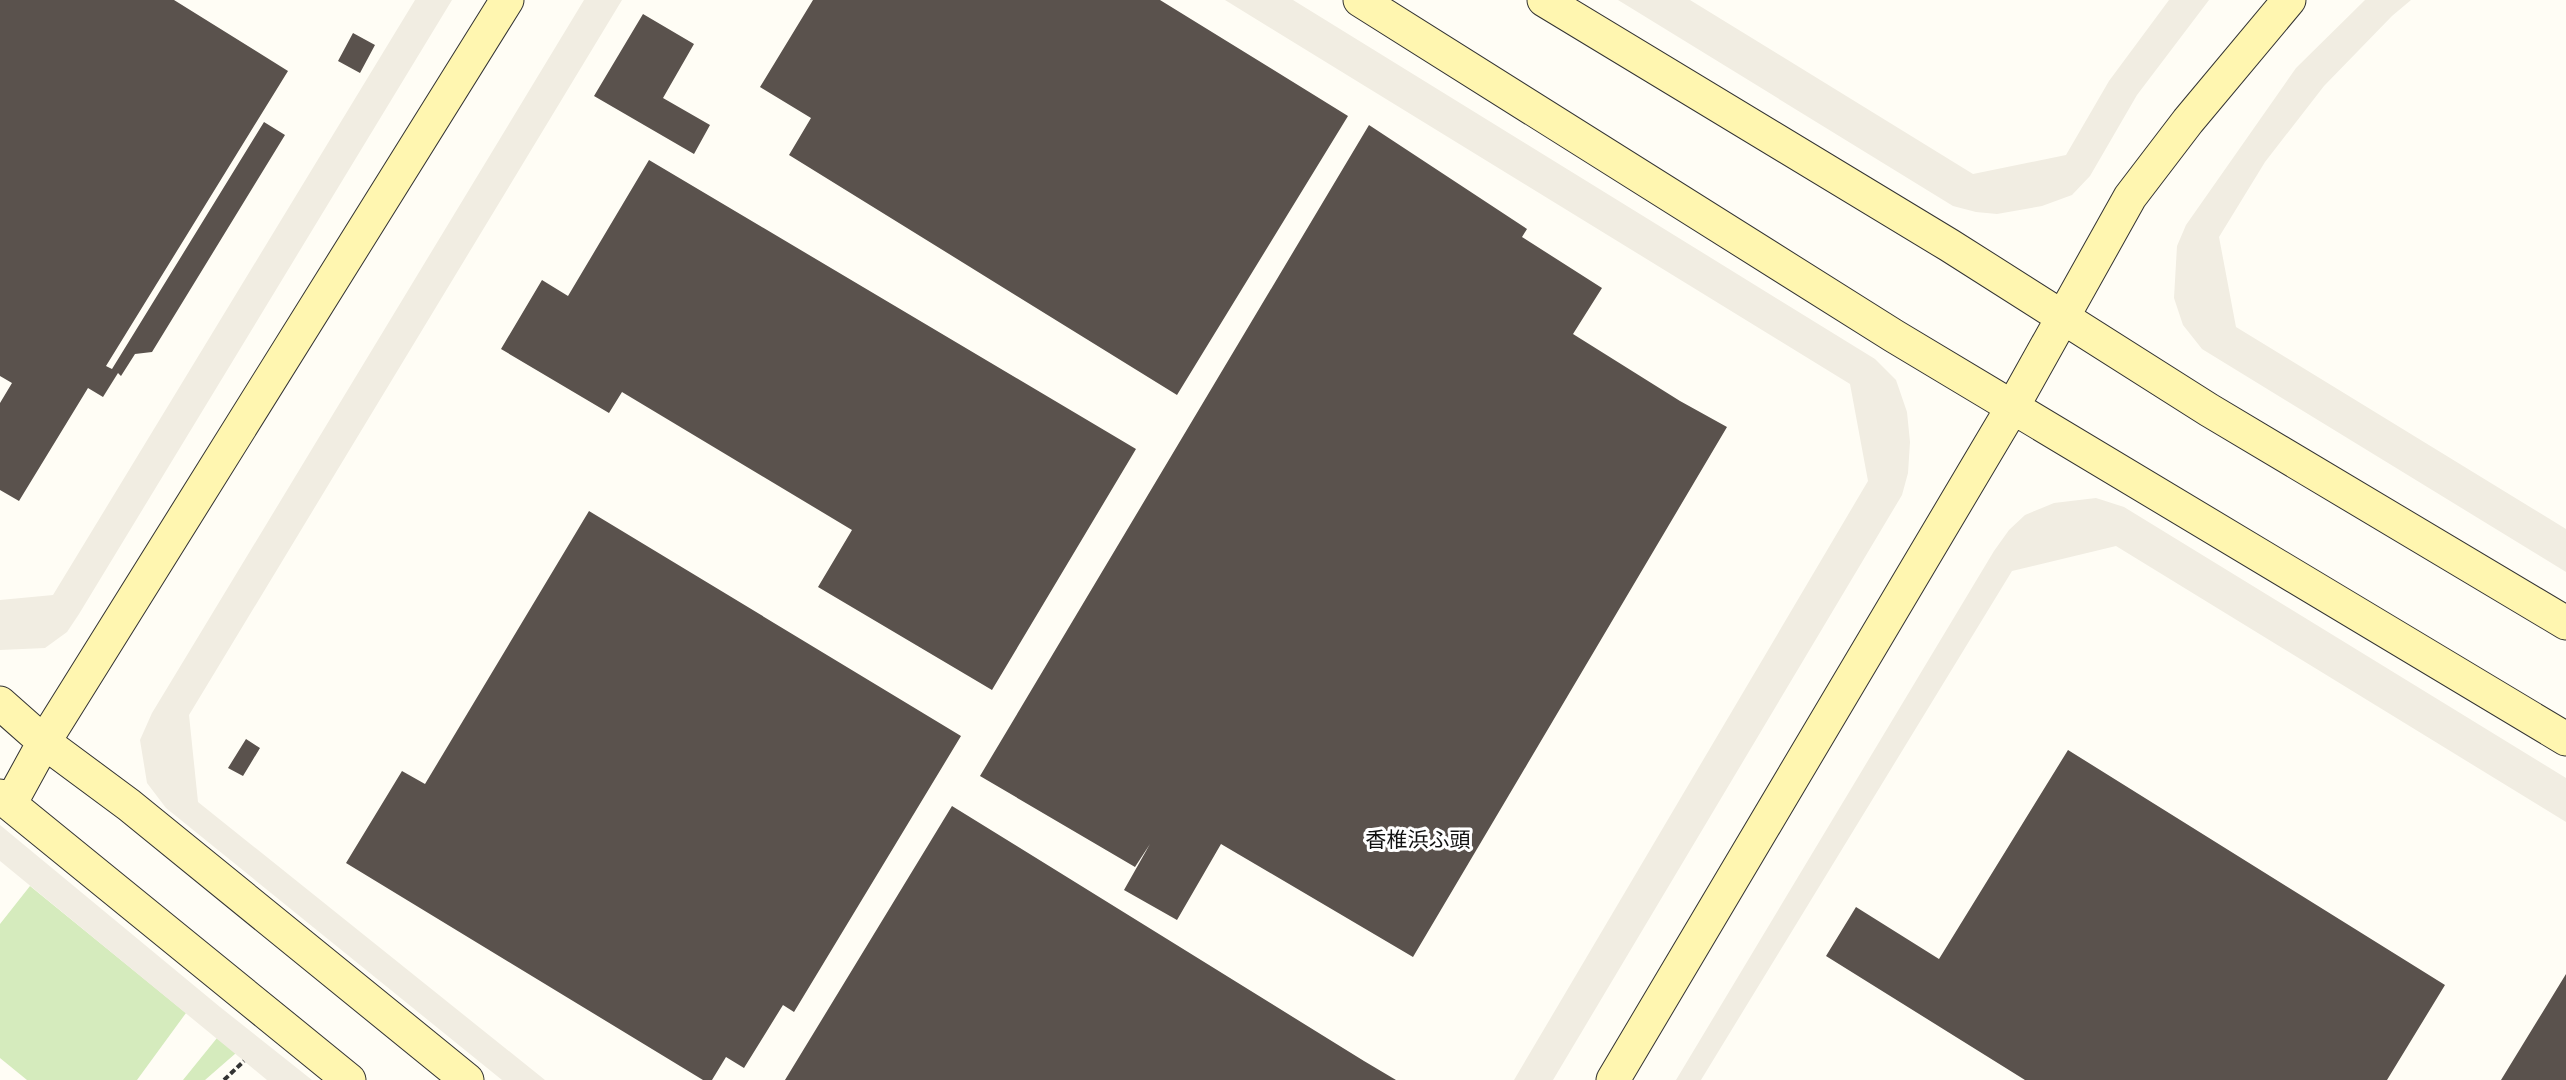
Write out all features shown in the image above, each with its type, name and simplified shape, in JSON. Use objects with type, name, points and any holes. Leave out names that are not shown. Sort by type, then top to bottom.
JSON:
[{"type":"street","points":[[349,1080],[5,800],[44,742],[507,0]]},
{"type":"street","points":[[1360,0],[1894,336],[2566,739]]},
{"type":"street","points":[[1544,0],[1949,245],[2209,410],[2566,623]]},
{"type":"street","points":[[1613,1080],[2012,408],[2130,197],[2188,121],[2289,0]]},
{"type":"street","points":[[0,703],[44,742],[129,805],[467,1080]]},
{"type":"path","points":[[224,1080],[244,1061]]},
{"type":"green space","points":[[30,886],[186,1013],[137,1080],[27,1080],[0,1058],[0,924]]},
{"type":"green space","points":[[217,1038],[236,1053],[205,1080],[183,1080]]},
{"type":"shaded area","points":[[415,0],[452,0],[79,614],[67,632],[45,648],[0,650],[0,600],[53,595]]},
{"type":"shaded area","points":[[584,0],[622,0],[189,715],[198,802],[545,1080],[502,1080],[166,808],[147,783],[140,740],[152,713]]},
{"type":"shaded area","points":[[1225,0],[1293,0],[1875,359],[1896,380],[1907,412],[1910,442],[1908,473],[1902,495],[1553,1080],[1514,1080],[1868,481],[1850,384]]},
{"type":"shaded area","points":[[1618,0],[1690,0],[1973,174],[2066,155],[2109,81],[2169,0],[2209,0],[2137,95],[2090,176],[2072,195],[2042,206],[1997,214],[1953,206]]},
{"type":"shaded area","points":[[2365,0],[2411,0],[2392,16],[2324,86],[2265,162],[2219,237],[2236,327],[2566,529],[2566,572],[2202,349],[2183,325],[2174,298],[2177,246],[2186,225],[2296,68]]},
{"type":"shaded area","points":[[2096,498],[2124,507],[2566,778],[2566,822],[2116,546],[2012,571],[1701,1080],[1676,1080],[1994,551],[2009,530],[2025,515],[2054,503]]},
{"type":"shaded area","points":[[0,825],[312,1080],[267,1080],[0,861]]},
{"type":"building","points":[[0,0],[174,0],[288,71],[106,366],[112,369],[264,122],[285,135],[152,352],[135,354],[121,376],[118,373],[103,397],[88,388],[19,501],[0,490],[0,403],[12,383],[0,376]]},
{"type":"building","points":[[813,0],[1160,0],[1348,116],[1177,395],[789,155],[811,118],[760,87]]},
{"type":"building","points":[[643,14],[694,44],[663,98],[710,125],[694,154],[594,96]]},
{"type":"building","points":[[353,33],[375,45],[360,73],[338,61]]},
{"type":"building","points":[[1369,125],[1527,229],[1522,237],[1602,288],[1573,334],[1680,401],[1727,427],[1413,957],[1221,844],[1177,920],[1124,890],[1150,844],[1135,867],[980,776]]},
{"type":"building","points":[[649,160],[1136,449],[992,690],[818,587],[852,530],[622,392],[609,413],[501,349],[542,280],[568,296]]},
{"type":"building","points":[[589,511],[961,736],[794,1012],[783,1005],[744,1068],[726,1057],[712,1080],[703,1080],[346,863],[402,771],[425,784]]},
{"type":"building","points":[[246,739],[260,748],[243,776],[228,768]]},
{"type":"building","points":[[2068,750],[2445,985],[2387,1080],[2025,1080],[1826,956],[1856,907],[1939,959]]},
{"type":"building","points":[[952,806],[1364,1061],[1396,1080],[785,1080]]},
{"type":"building","points":[[2566,974],[2566,1080],[2501,1080]]},
{"type":"district","name":"香椎浜ふ頭","points":[[1418,840]]}]
